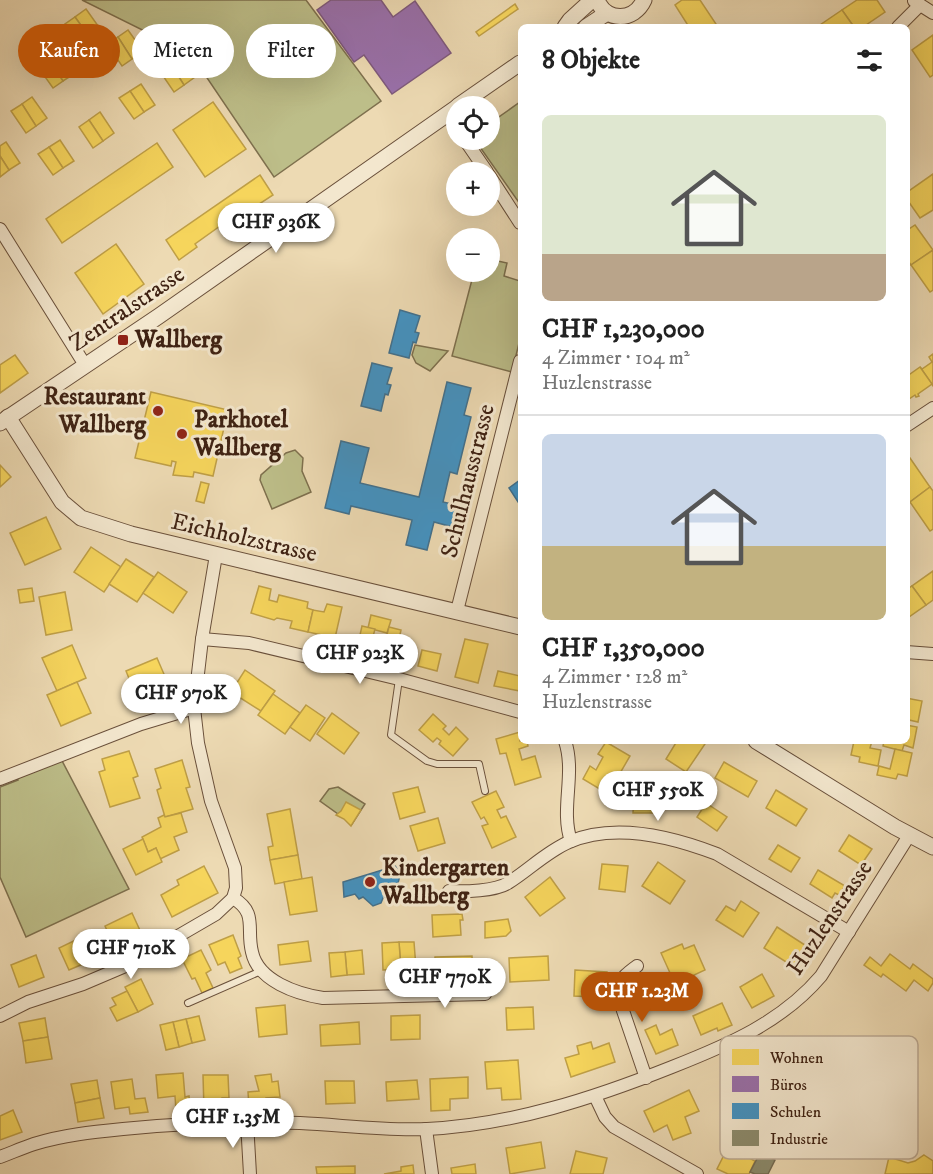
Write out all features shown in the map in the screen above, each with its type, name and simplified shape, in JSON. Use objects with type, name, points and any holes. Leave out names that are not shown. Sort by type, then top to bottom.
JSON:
[{"type":"street","points":[[567,24],[594,0],[607,13],[616,16],[634,13],[644,0]]},
{"type":"street","points":[[900,24],[916,2],[933,13]]},
{"type":"street","points":[[590,24],[607,13]]},
{"type":"street","name":"Zentralstrasse","points":[[477,96],[518,65]]},
{"type":"street","name":"Zentralstrasse","points":[[4,420],[446,119]]},
{"type":"street","points":[[500,192],[518,220]]},
{"type":"street","points":[[0,229],[85,365]]},
{"type":"street","name":"Schulhausstrasse","points":[[457,611],[518,369]]},
{"type":"street","points":[[910,423],[933,408]]},
{"type":"street","name":"Eichholzstrasse","points":[[4,420],[62,502],[74,513],[104,527],[518,626]]},
{"type":"street","points":[[0,1016],[28,1002],[83,984],[130,964],[216,914],[232,898],[236,888],[235,868],[211,801],[198,743],[194,708],[202,639],[216,555]]},
{"type":"street","points":[[202,639],[249,643],[399,679],[518,711]]},
{"type":"street","points":[[910,652],[933,654]]},
{"type":"street","points":[[0,779],[141,724],[194,708]]},
{"type":"street","points":[[566,744],[570,754],[568,824],[571,841]]},
{"type":"street","points":[[761,744],[933,847]]},
{"type":"street","points":[[449,891],[506,885],[557,848],[589,836],[613,833],[667,838],[693,845],[730,861],[849,932]]},
{"type":"street","name":"Huzlenstrasse","points":[[745,1036],[788,1009],[807,993],[821,976],[910,834]]},
{"type":"street","points":[[232,898],[241,903],[250,916],[252,955],[262,971],[294,991],[323,998],[485,994]]},
{"type":"street","points":[[638,966],[624,977],[618,986],[618,996],[646,1078]]},
{"type":"street","name":"Huzlenstrasse","points":[[0,1157],[35,1144],[76,1134],[186,1123],[247,1122],[426,1129],[501,1120],[595,1096],[720,1048]]},
{"type":"street","points":[[595,1096],[605,1117],[614,1127],[698,1174]]},
{"type":"street","points":[[247,1122],[250,1174]]},
{"type":"street","points":[[426,1129],[432,1174]]},
{"type":"lane","points":[[399,679],[391,735],[427,761],[436,764],[479,764],[485,791]]},
{"type":"lane","points":[[188,1003],[262,971]]},
{"type":"green space","points":[[82,0],[306,0],[324,24],[246,24],[246,78],[336,78],[336,40],[381,101],[274,177],[207,78],[234,78],[234,24],[132,25]]},
{"type":"green space","points":[[518,103],[518,201],[500,176],[500,162],[490,162],[482,150],[500,150],[500,116]]},
{"type":"green space","points":[[500,261],[507,263],[504,276],[518,280],[518,347],[512,372],[452,356],[471,282],[500,282]]},
{"type":"green space","points":[[415,345],[448,351],[430,371],[416,363],[412,355]]},
{"type":"green space","points":[[295,450],[303,458],[302,471],[311,492],[272,509],[260,480],[261,475],[286,453]]},
{"type":"green space","points":[[59,755],[129,889],[26,937],[0,877],[0,787],[18,780],[15,773]]},
{"type":"green space","points":[[338,787],[365,804],[352,824],[320,801],[329,789]]},
{"type":"building: Wohnen","points":[[682,0],[700,0],[716,24],[687,24],[675,5]]},
{"type":"building: Wohnen","points":[[857,0],[877,0],[885,12],[867,24],[852,24],[842,10]]},
{"type":"building: Wohnen","points":[[515,4],[518,9],[479,36],[476,32]]},
{"type":"building: Wohnen","points":[[86,9],[97,24],[80,24],[75,17]]},
{"type":"building: Wohnen","points":[[842,10],[852,24],[821,24]]},
{"type":"building: Wohnen","points":[[75,17],[80,24],[65,24]]},
{"type":"building: Wohnen","points":[[128,30],[132,36],[132,59],[120,40],[120,36]]},
{"type":"building: Wohnen","points":[[933,35],[933,75],[930,77],[912,50]]},
{"type":"building: Wohnen","points":[[120,40],[132,59],[122,66],[120,63]]},
{"type":"building: Wohnen","points":[[46,78],[61,78],[63,81],[53,88]]},
{"type":"building: Wohnen","points":[[164,78],[180,78],[184,85],[174,92]]},
{"type":"building: Wohnen","points":[[180,78],[194,78],[184,85]]},
{"type":"building: Wohnen","points":[[141,84],[155,105],[144,112],[130,91]]},
{"type":"building: Wohnen","points":[[130,91],[144,112],[134,119],[119,98]]},
{"type":"building: Wohnen","points":[[32,97],[47,118],[36,126],[22,104]]},
{"type":"building: Wohnen","points":[[213,102],[246,149],[205,177],[173,130]]},
{"type":"building: Wohnen","points":[[22,104],[36,126],[26,133],[11,111]]},
{"type":"building: Wohnen","points":[[100,112],[114,133],[103,141],[89,120]]},
{"type":"building: Wohnen","points":[[89,120],[103,141],[93,148],[79,127]]},
{"type":"building: Wohnen","points":[[60,140],[74,161],[63,168],[49,147]]},
{"type":"building: Wohnen","points":[[6,142],[20,163],[9,170],[0,156],[0,146]]},
{"type":"building: Wohnen","points":[[157,143],[173,167],[62,243],[46,219]]},
{"type":"building: Wohnen","points":[[49,147],[63,168],[53,175],[38,154]]},
{"type":"building: Wohnen","points":[[0,156],[9,170],[0,177]]},
{"type":"building: Wohnen","points":[[933,174],[933,210],[920,218],[910,204],[910,190]]},
{"type":"building: Wohnen","points":[[260,175],[273,195],[250,210],[248,206],[195,244],[197,247],[179,260],[166,240]]},
{"type":"building: Wohnen","points":[[915,225],[933,250],[911,265],[910,264],[910,228]]},
{"type":"building: Wohnen","points":[[116,244],[144,284],[103,314],[75,273]]},
{"type":"building: Wohnen","points":[[933,250],[933,290],[930,292],[911,265]]},
{"type":"building: Wohnen","points":[[933,354],[933,386],[920,367],[922,369],[932,362],[929,357]]},
{"type":"building: Wohnen","points":[[15,355],[28,373],[0,393],[0,365]]},
{"type":"building: Wohnen","points":[[920,367],[932,384],[918,394],[919,396],[915,395],[910,398],[910,374]]},
{"type":"building: Wohnen","name":"Parkhotel Wallberg","points":[[151,392],[228,410],[213,476],[194,472],[193,477],[173,475],[176,462],[172,461],[171,466],[135,458]]},
{"type":"building: Wohnen","points":[[910,458],[930,487],[910,502]]},
{"type":"building: Wohnen","points":[[0,465],[11,477],[0,487]]},
{"type":"building: Wohnen","points":[[201,482],[209,484],[204,503],[196,501]]},
{"type":"building: Wohnen","points":[[930,487],[933,491],[933,529],[930,531],[910,502]]},
{"type":"building: Wohnen","points":[[46,517],[61,549],[25,565],[10,533]]},
{"type":"building: Wohnen","points":[[91,547],[121,567],[104,592],[74,572]]},
{"type":"building: Wohnen","points":[[126,559],[154,577],[137,602],[109,584]]},
{"type":"building: Wohnen","points":[[933,571],[933,600],[926,605],[912,586]]},
{"type":"building: Wohnen","points":[[158,572],[187,592],[173,613],[143,593]]},
{"type":"building: Wohnen","points":[[259,586],[271,589],[269,600],[277,602],[279,595],[308,602],[307,608],[313,610],[308,632],[290,628],[292,621],[277,618],[274,620],[251,613]]},
{"type":"building: Wohnen","points":[[912,586],[926,605],[910,616],[910,587]]},
{"type":"building: Wohnen","points":[[32,588],[34,601],[20,603],[18,590]]},
{"type":"building: Wohnen","points":[[65,592],[72,630],[46,635],[39,597]]},
{"type":"building: Wohnen","points":[[327,604],[342,607],[335,638],[308,632],[313,610],[324,612]]},
{"type":"building: Wohnen","points":[[371,615],[391,620],[387,633],[368,628]]},
{"type":"building: Wohnen","points":[[362,626],[375,629],[370,648],[358,644]]},
{"type":"building: Wohnen","points":[[389,627],[401,630],[397,648],[384,645]]},
{"type":"building: Wohnen","points":[[465,639],[488,644],[478,683],[455,677]]},
{"type":"building: Wohnen","points":[[72,645],[86,678],[57,691],[42,658]]},
{"type":"building: Wohnen","points":[[422,650],[441,654],[437,671],[418,666]]},
{"type":"building: Wohnen","points":[[157,658],[170,688],[138,701],[126,671]]},
{"type":"building: Wohnen","points":[[245,670],[275,691],[261,711],[231,692]]},
{"type":"building: Wohnen","points":[[498,671],[518,676],[518,691],[494,686]]},
{"type":"building: Wohnen","points":[[77,682],[91,713],[61,726],[47,695]]},
{"type":"building: Wohnen","points":[[273,694],[300,713],[285,734],[258,715]]},
{"type":"building: Wohnen","points":[[910,699],[922,701],[918,722],[910,720]]},
{"type":"building: Wohnen","points":[[306,705],[325,718],[310,741],[290,727]]},
{"type":"building: Wohnen","points":[[332,713],[359,733],[344,754],[317,734]]},
{"type":"building: Wohnen","points":[[433,714],[446,726],[443,729],[449,735],[456,727],[468,739],[453,756],[439,744],[441,741],[437,738],[433,742],[419,730]]},
{"type":"building: Wohnen","points":[[910,726],[917,727],[913,748],[904,745],[902,751],[883,746],[883,744],[910,744]]},
{"type":"building: Wohnen","points":[[518,733],[518,744],[528,744],[528,746],[519,749],[522,760],[535,756],[541,777],[515,785],[506,753],[500,754],[496,739]]},
{"type":"building: Wohnen","points":[[605,744],[609,744],[630,756],[608,794],[583,779],[590,766],[596,770],[603,757],[598,754]]},
{"type":"building: Wohnen","points":[[675,744],[705,744],[686,772],[666,759]]},
{"type":"building: Wohnen","points":[[853,744],[871,744],[870,748],[881,750],[878,766],[859,762],[860,757],[851,755]]},
{"type":"building: Wohnen","points":[[895,749],[912,753],[907,776],[898,774],[896,779],[877,775],[879,766],[890,769]]},
{"type":"building: Wohnen","points":[[129,751],[138,776],[133,778],[140,798],[110,807],[99,772],[105,770],[102,759]]},
{"type":"building: Wohnen","points":[[182,760],[190,787],[186,788],[193,809],[165,817],[157,790],[161,788],[155,769]]},
{"type":"building: Wohnen","points":[[724,762],[757,781],[748,797],[715,778]]},
{"type":"building: Wohnen","points":[[418,787],[425,812],[400,819],[393,793]]},
{"type":"building: Wohnen","points":[[776,790],[807,809],[796,826],[766,808]]},
{"type":"building: Wohnen","points":[[496,791],[504,807],[497,810],[501,818],[506,816],[516,837],[492,848],[482,826],[488,824],[484,817],[481,819],[472,802]]},
{"type":"building: Wohnen","points":[[634,792],[661,793],[661,813],[633,813]]},
{"type":"building: Wohnen","points":[[346,802],[361,810],[351,826],[336,815]]},
{"type":"building: Wohnen","points":[[706,803],[727,817],[717,831],[697,817]]},
{"type":"building: Wohnen","points":[[290,809],[298,855],[270,860],[268,847],[273,846],[267,814]]},
{"type":"building: Wohnen","points":[[181,813],[187,832],[174,837],[179,850],[160,859],[156,848],[148,852],[142,837],[161,827],[158,818]]},
{"type":"building: Wohnen","points":[[438,818],[445,843],[418,851],[410,826]]},
{"type":"building: Wohnen","points":[[849,835],[872,849],[861,865],[839,851]]},
{"type":"building: Wohnen","points":[[143,839],[148,852],[156,848],[162,862],[136,875],[123,849]]},
{"type":"building: Wohnen","points":[[778,845],[800,858],[791,872],[769,859]]},
{"type":"building: Wohnen","points":[[298,855],[302,879],[275,884],[270,860]]},
{"type":"building: Wohnen","points":[[658,862],[685,881],[670,904],[642,886]]},
{"type":"building: Wohnen","points":[[602,864],[628,866],[625,892],[599,889]]},
{"type":"building: Wohnen","points":[[204,866],[218,893],[172,917],[161,895],[179,885],[177,880]]},
{"type":"building: Wohnen","points":[[818,870],[845,886],[839,895],[835,893],[832,898],[810,884]]},
{"type":"building: Wohnen","points":[[312,877],[317,911],[290,915],[284,882]]},
{"type":"building: Wohnen","points":[[550,877],[565,898],[540,916],[525,897]]},
{"type":"building: Wohnen","points":[[741,901],[759,913],[743,937],[716,920],[726,906],[735,911]]},
{"type":"building: Wohnen","points":[[132,913],[143,937],[116,950],[105,926]]},
{"type":"building: Wohnen","points":[[462,914],[461,935],[433,937],[432,915]]},
{"type":"building: Wohnen","points":[[508,919],[511,931],[506,936],[485,938],[485,922]]},
{"type":"building: Wohnen","points":[[777,927],[808,947],[794,967],[764,948]]},
{"type":"building: Wohnen","points":[[86,935],[97,958],[69,970],[59,948]]},
{"type":"building: Wohnen","points":[[233,935],[241,956],[238,958],[242,968],[230,973],[225,962],[218,965],[209,945]]},
{"type":"building: Wohnen","points":[[308,941],[311,961],[280,965],[278,945]]},
{"type":"building: Wohnen","points":[[399,942],[414,942],[416,968],[401,969]]},
{"type":"building: Wohnen","points":[[399,942],[401,969],[383,970],[382,943]]},
{"type":"building: Wohnen","points":[[682,944],[684,949],[694,945],[705,970],[675,984],[661,953]]},
{"type":"building: Wohnen","points":[[201,950],[211,970],[206,973],[213,988],[202,993],[182,959]]},
{"type":"building: Wohnen","points":[[362,950],[364,974],[347,975],[345,952]]},
{"type":"building: Wohnen","points":[[345,952],[347,975],[331,977],[329,953]]},
{"type":"building: Wohnen","points":[[890,954],[910,969],[913,964],[933,979],[928,991],[914,980],[906,991],[883,974],[881,977],[864,965],[870,957],[881,966]]},
{"type":"building: Wohnen","points":[[36,955],[44,977],[19,987],[11,965]]},
{"type":"building: Wohnen","points":[[472,956],[473,981],[435,982],[435,957]]},
{"type":"building: Wohnen","points":[[548,956],[549,980],[510,982],[509,958]]},
{"type":"building: Wohnen","points":[[575,970],[607,972],[606,988],[594,987],[593,997],[574,996]]},
{"type":"building: Wohnen","points":[[762,974],[774,996],[752,1008],[740,987]]},
{"type":"building: Wohnen","points":[[141,979],[153,1004],[138,1012],[125,987]]},
{"type":"building: Wohnen","points":[[127,991],[138,1012],[117,1021],[110,1008],[116,1005],[112,998]]},
{"type":"building: Wohnen","points":[[722,1003],[732,1025],[701,1035],[693,1016]]},
{"type":"building: Wohnen","points":[[285,1005],[287,1034],[259,1037],[256,1008]]},
{"type":"building: Wohnen","points":[[533,1007],[534,1029],[507,1030],[506,1008]]},
{"type":"building: Wohnen","points":[[420,1015],[420,1039],[391,1040],[391,1016]]},
{"type":"building: Wohnen","points":[[199,1016],[205,1040],[192,1043],[186,1019]]},
{"type":"building: Wohnen","points":[[45,1018],[48,1037],[23,1041],[19,1023]]},
{"type":"building: Wohnen","points":[[186,1019],[192,1043],[179,1047],[173,1022]]},
{"type":"building: Wohnen","points":[[173,1022],[179,1047],[166,1050],[160,1025]]},
{"type":"building: Wohnen","points":[[359,1022],[360,1044],[321,1046],[320,1025]]},
{"type":"building: Wohnen","points":[[656,1025],[660,1035],[672,1029],[678,1045],[656,1054],[645,1030]]},
{"type":"building: Wohnen","points":[[48,1037],[52,1059],[26,1063],[23,1041]]},
{"type":"building: Wohnen","points":[[591,1042],[593,1049],[609,1043],[615,1062],[571,1077],[565,1058],[579,1054],[577,1046]]},
{"type":"building: Wohnen","points":[[518,1060],[521,1099],[502,1100],[501,1088],[487,1089],[485,1062]]},
{"type":"building: Wohnen","points":[[183,1073],[185,1097],[189,1096],[190,1110],[176,1111],[175,1096],[158,1098],[156,1075]]},
{"type":"building: Wohnen","points":[[271,1074],[272,1082],[278,1081],[280,1097],[266,1098],[266,1106],[249,1107],[248,1092],[259,1091],[255,1076]]},
{"type":"building: Wohnen","points":[[203,1075],[228,1075],[229,1098],[222,1098],[222,1109],[204,1110]]},
{"type":"building: Wohnen","points":[[468,1077],[468,1098],[450,1099],[450,1110],[431,1111],[430,1079]]},
{"type":"building: Wohnen","points":[[132,1079],[135,1099],[145,1098],[148,1112],[130,1114],[129,1107],[115,1109],[111,1082]]},
{"type":"building: Wohnen","points":[[97,1080],[100,1098],[75,1103],[71,1084]]},
{"type":"building: Wohnen","points":[[417,1080],[419,1099],[387,1101],[386,1082]]},
{"type":"building: Wohnen","points":[[325,1081],[354,1081],[355,1103],[326,1104]]},
{"type":"building: Wohnen","points":[[689,1090],[699,1111],[685,1117],[691,1133],[673,1140],[667,1125],[654,1132],[644,1111]]},
{"type":"building: Wohnen","points":[[100,1098],[104,1118],[78,1122],[75,1103]]},
{"type":"building: Wohnen","points":[[13,1110],[22,1132],[0,1140],[0,1116]]},
{"type":"building: Wohnen","points":[[541,1142],[545,1168],[510,1174],[506,1148]]},
{"type":"building: Wohnen","points":[[576,1151],[607,1158],[603,1174],[570,1174]]},
{"type":"building: Wohnen","points":[[924,1155],[933,1161],[933,1174],[885,1174],[889,1159],[908,1163]]},
{"type":"building: Wohnen","points":[[722,1159],[755,1161],[749,1174],[728,1174],[717,1169]]},
{"type":"building: Wohnen","points":[[475,1164],[476,1174],[452,1174],[451,1168]]},
{"type":"building: Wohnen","points":[[413,1165],[414,1174],[384,1174],[401,1171],[401,1167]]},
{"type":"building: Wohnen","points":[[355,1166],[355,1174],[317,1174],[316,1167]]},
{"type":"building: Büros","points":[[331,0],[381,0],[393,17],[415,1],[451,53],[392,94],[364,55],[354,62],[336,37],[336,24],[327,24],[317,10]]},
{"type":"building: Schulen","points":[[400,310],[420,316],[415,332],[419,333],[416,343],[413,342],[409,358],[389,353]]},
{"type":"building: Schulen","points":[[372,363],[392,368],[387,384],[391,385],[388,395],[385,394],[381,411],[361,406]]},
{"type":"building: Schulen","points":[[447,382],[471,388],[464,415],[471,417],[457,474],[450,472],[443,502],[469,508],[464,530],[434,522],[427,550],[406,545],[412,520],[351,506],[349,514],[325,508],[341,441],[369,448],[360,483],[419,497]]},
{"type":"building: Schulen","points":[[518,481],[518,502],[509,488]]},
{"type":"building: Schulen","points":[[395,866],[401,872],[398,883],[394,884],[391,896],[383,898],[381,903],[373,906],[363,897],[359,899],[355,894],[344,897],[343,882]]},
{"type":"building: Industrie","points":[[375,646],[395,650],[392,662],[372,657]]},
{"type":"building: Industrie","points":[[757,1159],[775,1160],[768,1174],[750,1172]]},
{"type":"place","name":"Wallberg","points":[[123,340]]},
{"type":"place","name":"Restaurant Wallberg","points":[[158,411]]},
{"type":"place","name":"Parkhotel Wallberg","points":[[182,434]]},
{"type":"place","name":"Kindergarten Wallberg","points":[[370,882]]}]
